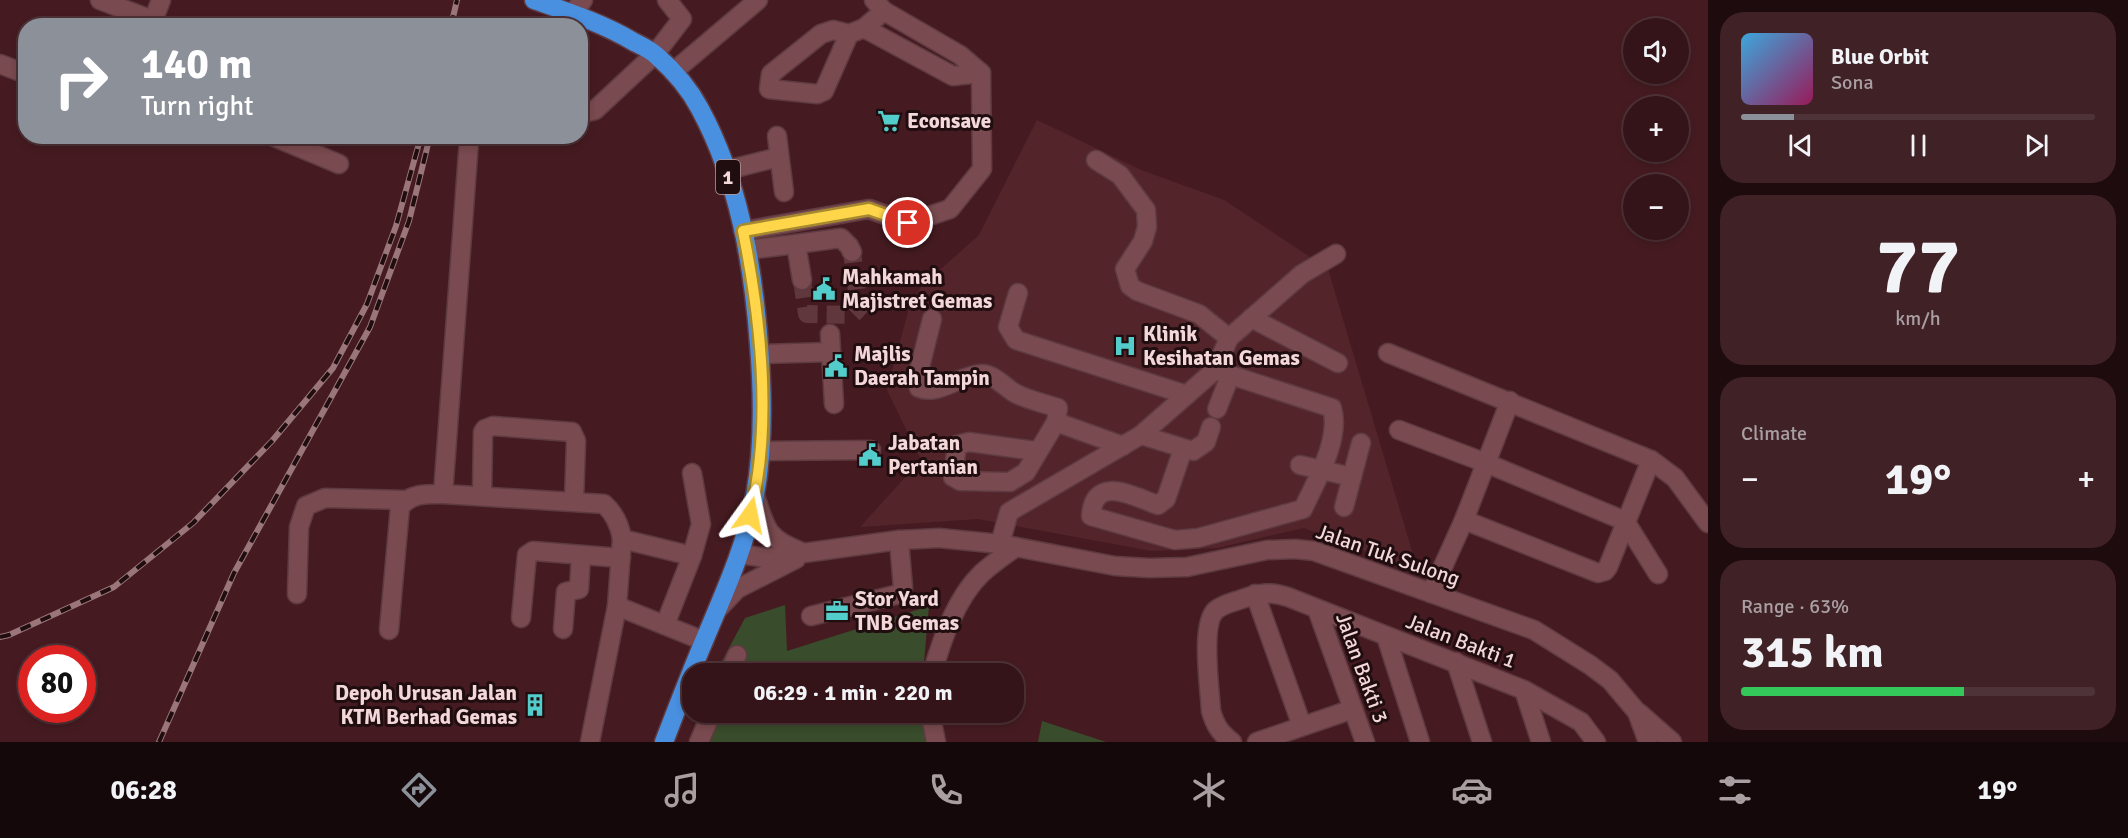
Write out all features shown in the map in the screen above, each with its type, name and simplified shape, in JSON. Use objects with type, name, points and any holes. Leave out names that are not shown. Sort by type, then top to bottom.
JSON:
[{"type":"highway","name":"1","points":[[534,0],[578,7],[655,54],[699,106],[727,170],[743,231],[756,301],[763,401],[755,495],[740,554],[664,742]]},
{"type":"street","points":[[153,18],[161,0]]},
{"type":"street","points":[[588,112],[595,110],[655,54],[682,19],[667,0]]},
{"type":"street","points":[[672,72],[758,0]]},
{"type":"street","points":[[103,1],[140,18]]},
{"type":"street","points":[[743,231],[869,209],[908,223],[950,210],[982,169],[981,73],[960,55],[879,6],[856,31],[825,92],[818,94],[769,89],[771,74],[821,34],[833,30],[856,31],[953,75],[981,73]]},
{"type":"street","points":[[0,64],[18,71]]},
{"type":"street","points":[[777,136],[784,192]]},
{"type":"street","points":[[291,144],[339,164]]},
{"type":"street","points":[[443,494],[470,144]]},
{"type":"street","points":[[727,170],[779,158]]},
{"type":"street","points":[[1096,160],[1120,175],[1146,210],[1147,227],[1143,241],[1125,269],[1130,286],[1137,291],[1199,314],[1229,338]]},
{"type":"street","points":[[747,250],[841,238],[852,252]]},
{"type":"street","points":[[796,244],[801,280]]},
{"type":"street","points":[[1141,435],[1193,451],[1206,442],[1214,418],[1229,338],[1302,274],[1336,254]]},
{"type":"street","points":[[1018,293],[1008,327],[1016,340],[1187,395]]},
{"type":"street","points":[[1251,318],[1338,363]]},
{"type":"street","points":[[932,319],[917,380],[919,388],[926,391],[934,390],[970,375],[986,373],[1016,394],[1058,408],[1056,422],[1036,451]]},
{"type":"street","points":[[760,354],[831,343],[834,404]]},
{"type":"street","points":[[1388,353],[1651,460],[1675,478],[1708,523]]},
{"type":"street","points":[[935,663],[940,645],[963,596],[1008,545],[1009,512],[1141,435],[1187,395],[1223,373],[1332,408],[1335,418],[1325,462],[1303,509],[1198,538],[1175,540],[1091,516],[1092,505],[1104,492],[1113,489],[1158,505],[1166,499],[1184,449]]},
{"type":"street","points":[[1431,593],[1464,520],[1510,401]]},
{"type":"street","points":[[1056,422],[1123,446]]},
{"type":"street","points":[[482,496],[483,432],[493,426],[572,432],[576,441],[574,501]]},
{"type":"street","points":[[1399,430],[1486,463],[1625,521],[1658,574]]},
{"type":"street","points":[[1344,507],[1361,443]]},
{"type":"street","points":[[760,451],[871,450]]},
{"type":"street","points":[[1464,520],[1598,573],[1605,571],[1651,460]]},
{"type":"street","points":[[1300,465],[1325,462],[1354,470]]},
{"type":"street","points":[[665,625],[692,556],[701,524],[692,473]]},
{"type":"street","points":[[297,594],[299,527],[306,507],[325,498],[397,500],[421,494],[443,494],[604,504],[621,529],[621,558],[617,606],[590,742]]},
{"type":"street","points":[[755,495],[767,529],[775,539],[782,545],[806,554]]},
{"type":"street","points":[[389,630],[400,507],[397,500]]},
{"type":"street","name":"Jalan Tuk Sulong","points":[[740,554],[767,558],[899,540],[939,538],[1008,545],[1115,566],[1149,568],[1187,567],[1267,550],[1314,551],[1534,630],[1610,680],[1637,712],[1648,742]]},
{"type":"street","points":[[622,539],[692,556]]},
{"type":"street","points":[[811,616],[899,594],[903,588],[899,540]]},
{"type":"street","points":[[521,618],[527,555],[533,551],[621,558]]},
{"type":"street","points":[[717,610],[737,590],[806,554]]},
{"type":"street","points":[[563,628],[566,592],[579,589],[581,555]]},
{"type":"street","name":"Jalan Bakti 1","points":[[1255,594],[1275,593],[1298,601],[1524,690],[1581,722],[1596,742]]},
{"type":"street","points":[[1232,742],[1222,735],[1211,711],[1207,629],[1215,611],[1255,594],[1302,726]]},
{"type":"street","points":[[617,606],[704,641]]},
{"type":"street","name":"Jalan Bakti 3","points":[[1317,609],[1365,742]]},
{"type":"street","points":[[1386,636],[1420,742]]},
{"type":"street","points":[[734,663],[737,655]]},
{"type":"street","points":[[1456,662],[1482,742]]},
{"type":"street","points":[[1524,690],[1541,742]]},
{"type":"street","points":[[1257,742],[1353,709]]},
{"type":"street","points":[[1637,712],[1672,742]]},
{"type":"street","points":[[699,742],[707,723]]},
{"type":"street","points":[[932,723],[936,742]]},
{"type":"shaded area","name":"Klinik Kesihatan Gemas","points":[[1037,120],[1141,170],[1224,200],[1328,269],[1418,571],[1304,528],[1217,548],[1152,551],[978,519],[860,527],[921,460],[887,390],[911,301],[922,286],[979,235]]},
{"type":"green space","points":[[785,605],[787,651],[929,606],[924,663],[721,663],[745,618]]},
{"type":"green space","points":[[1042,721],[1106,742],[1038,742]]},
{"type":"green space","points":[[696,723],[925,723],[928,742],[689,742]]},
{"type":"tunnel","points":[[802,280],[807,314],[852,315],[859,308],[852,252]]},
{"type":"railway","points":[[453,18],[457,0]]},
{"type":"railway","points":[[0,637],[114,587],[193,523],[272,441],[333,368],[367,304],[396,226],[419,144]]},
{"type":"railway","points":[[159,742],[234,573],[370,327],[409,221],[428,144]]},
{"type":"place","name":"Econsave","points":[[889,121]]},
{"type":"place","name":"Mahkamah Majistret Gemas","points":[[824,289]]},
{"type":"place","name":"Klinik Kesihatan Gemas","points":[[1125,346]]},
{"type":"place","name":"Majlis Daerah Tampin","points":[[836,366]]},
{"type":"place","name":"Jabatan Pertanian","points":[[870,455]]},
{"type":"place","name":"Stor Yard TNB Gemas","points":[[837,611]]},
{"type":"place","name":"Depoh Urusan Jalan KTM Berhad Gemas","points":[[535,705]]},
{"type":"route","points":[[750,515],[755,495],[763,401],[756,301],[743,231],[869,209],[908,223]]}]
